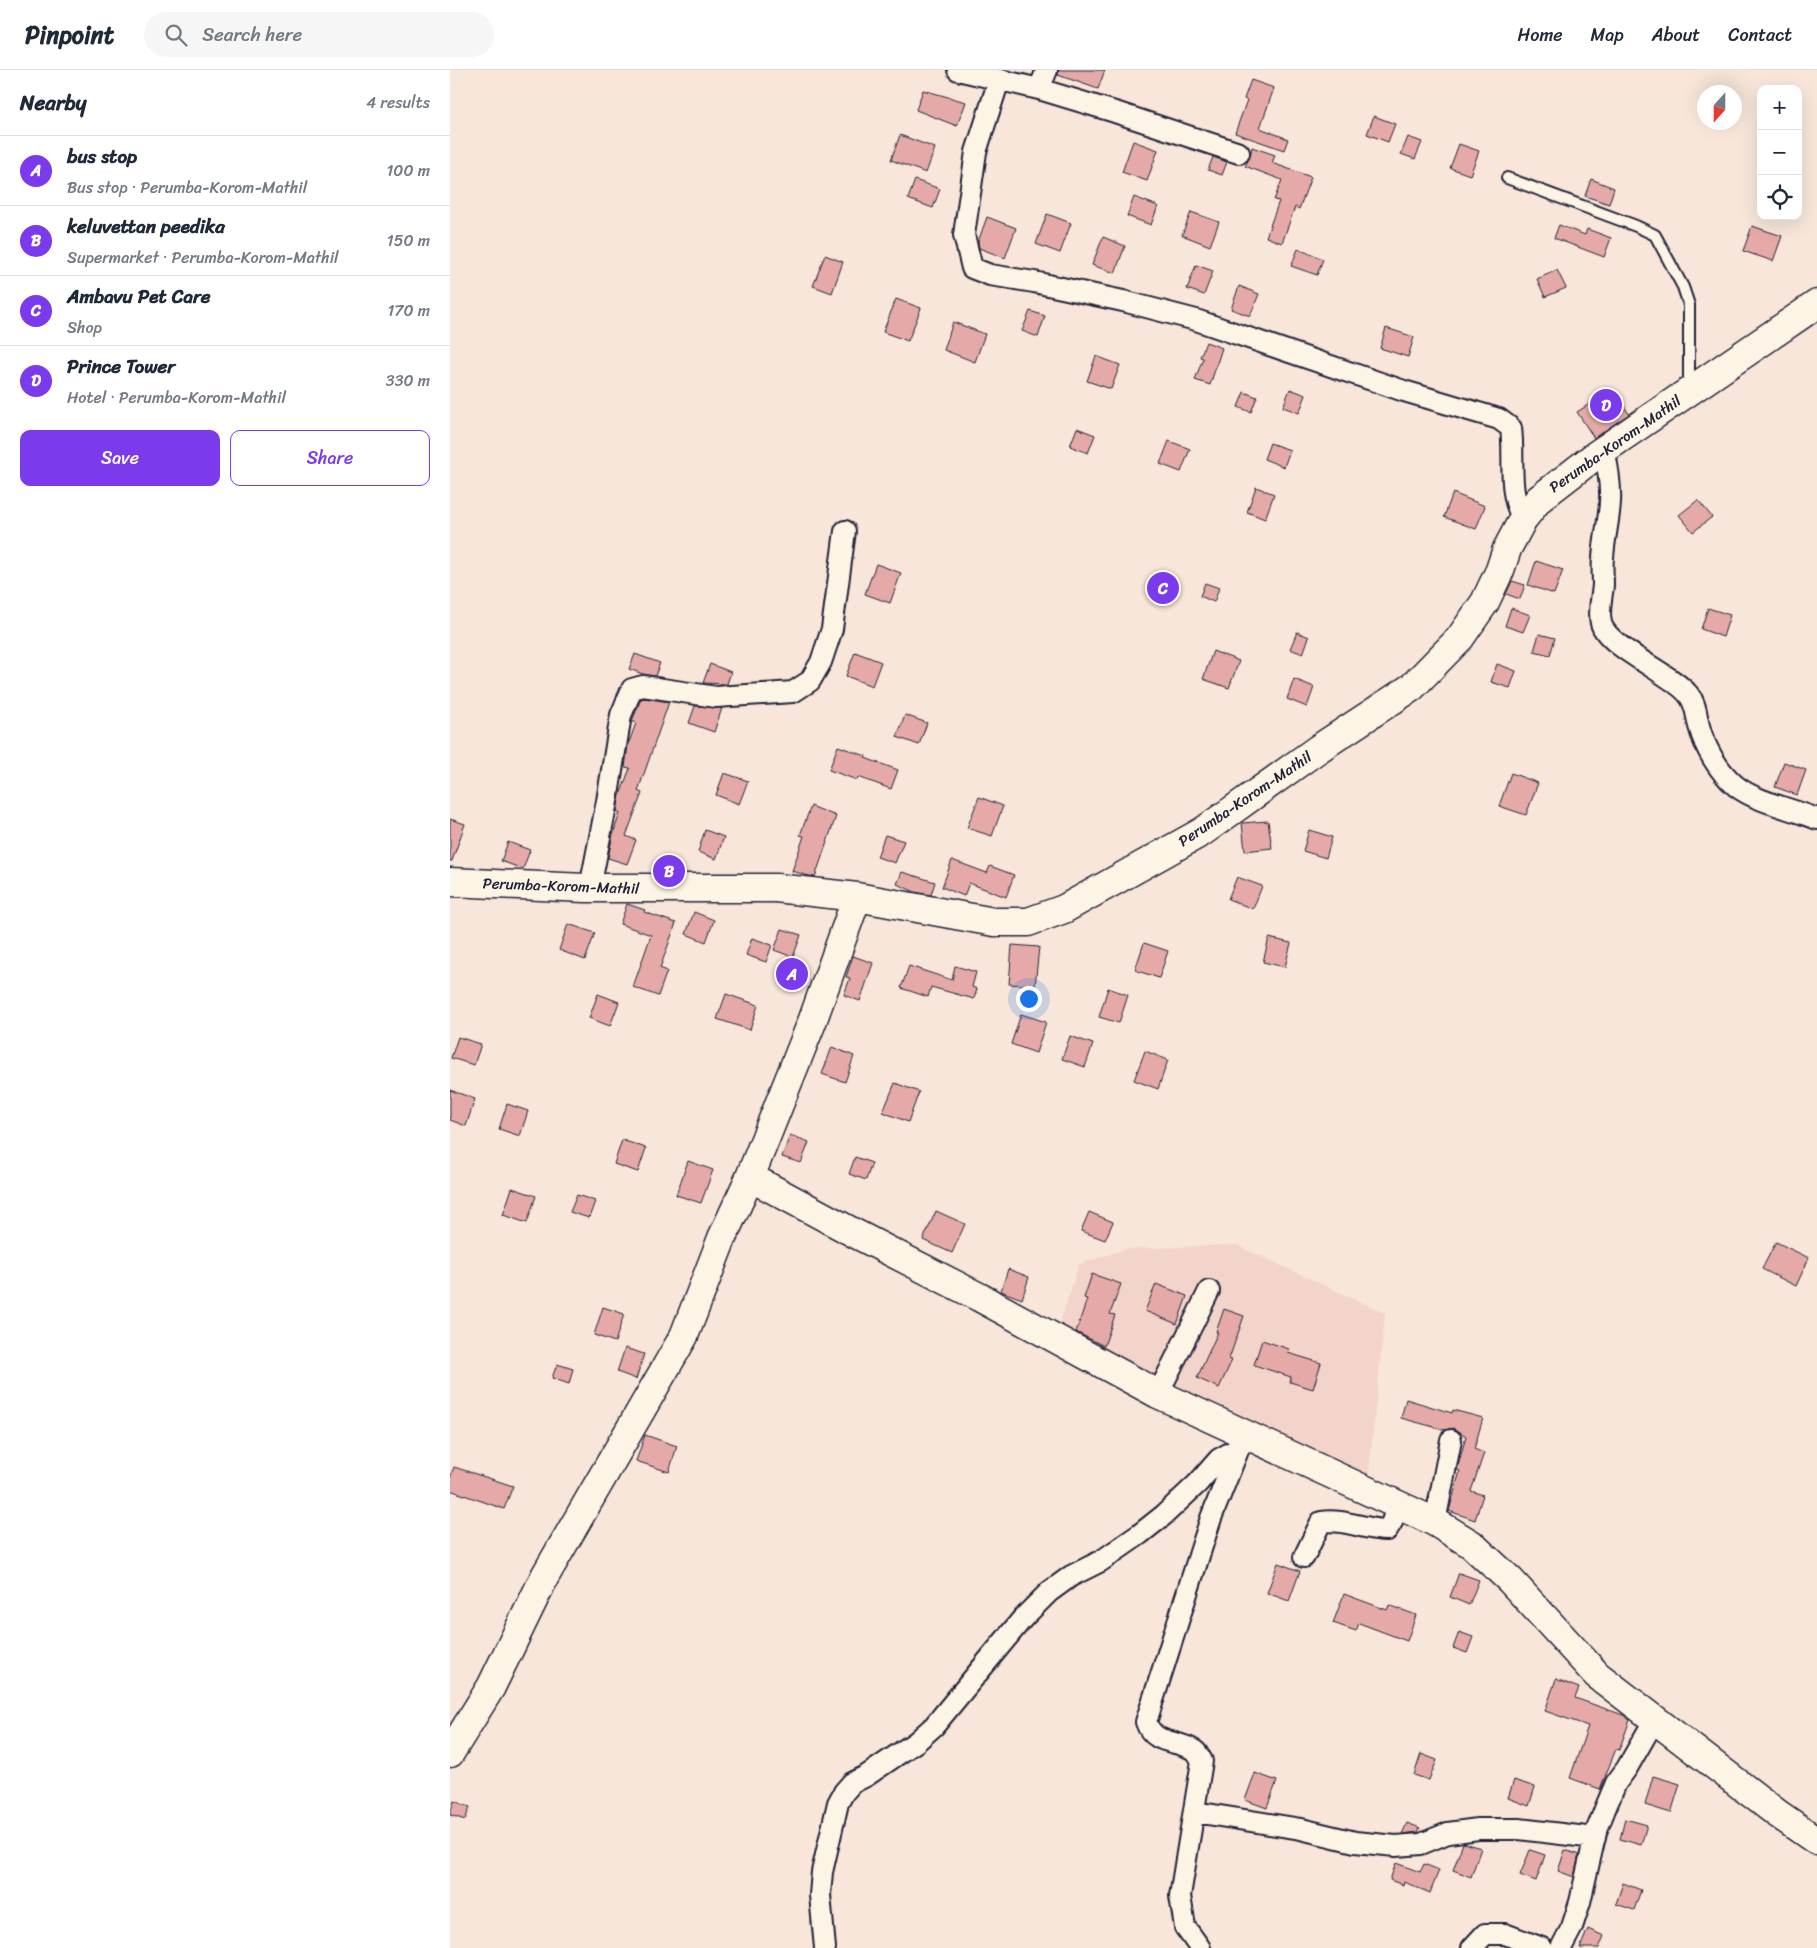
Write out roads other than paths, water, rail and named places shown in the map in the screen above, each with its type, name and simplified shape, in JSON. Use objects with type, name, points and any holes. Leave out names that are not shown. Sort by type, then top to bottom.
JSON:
[{"type":"street","points":[[958,70],[1039,89],[1116,112],[1239,153]]},
{"type":"street","points":[[1039,89],[1047,70]]},
{"type":"street","points":[[999,80],[976,152],[964,235],[972,268],[990,275],[1034,282],[1123,301],[1196,320],[1404,391],[1500,419],[1511,428],[1514,446],[1512,472],[1516,507],[1523,519]]},
{"type":"street","name":"Perumba-Korom-Mathil","points":[[450,882],[590,888],[776,888],[857,897],[994,922],[1028,922],[1064,909],[1202,832],[1318,749],[1412,687],[1460,638],[1485,602],[1500,570],[1507,549],[1523,519],[1539,499],[1604,449],[1814,311]]},
{"type":"street","points":[[1604,449],[1610,474],[1610,501],[1603,558],[1600,610],[1601,624],[1606,633],[1689,694],[1696,707],[1699,726],[1709,751],[1724,774],[1738,787],[1778,805],[1817,819]]},
{"type":"street","points":[[590,888],[621,715],[632,689],[643,686],[716,697],[792,692],[810,681],[822,662],[832,628],[845,531]]},
{"type":"street","points":[[450,1753],[491,1687],[545,1576],[684,1336],[722,1238],[750,1177],[812,1022],[857,897]]},
{"type":"street","points":[[750,1177],[979,1297],[1242,1441],[1435,1522],[1471,1544],[1510,1580],[1597,1675],[1778,1814],[1817,1841]]},
{"type":"street","points":[[1158,1394],[1209,1291]]},
{"type":"street","points":[[1435,1522],[1451,1440]]},
{"type":"street","points":[[1200,1948],[1185,1927],[1180,1896],[1202,1761],[1195,1751],[1149,1732],[1146,1722],[1211,1518],[1242,1441]]},
{"type":"street","points":[[825,1948],[820,1895],[822,1872],[838,1803],[844,1792],[852,1783],[866,1776],[916,1742],[934,1726],[1024,1618],[1049,1592],[1071,1576],[1101,1561],[1140,1534],[1164,1515],[1198,1483],[1219,1459],[1242,1441]]},
{"type":"street","points":[[1304,1557],[1321,1522],[1334,1520],[1374,1530],[1387,1530],[1392,1522],[1397,1505]]},
{"type":"street","points":[[1561,1948],[1572,1927],[1595,1838],[1616,1783],[1627,1768],[1655,1719]]},
{"type":"street","points":[[1195,1812],[1292,1828],[1355,1842],[1396,1846],[1421,1844],[1448,1833],[1478,1829],[1519,1829],[1595,1838]]},
{"type":"street","points":[[1472,1948],[1485,1934],[1505,1934],[1542,1948]]},
{"type":"lane","points":[[1507,178],[1656,235],[1677,273],[1689,305],[1689,392]]},
{"type":"place","name":"Prince Tower","points":[[1606,405]]},
{"type":"place","name":"Ambavu Pet Care","points":[[1163,588]]},
{"type":"place","name":"keluvettan peedika","points":[[669,871]]},
{"type":"place","name":"bus stop","points":[[792,974]]}]
